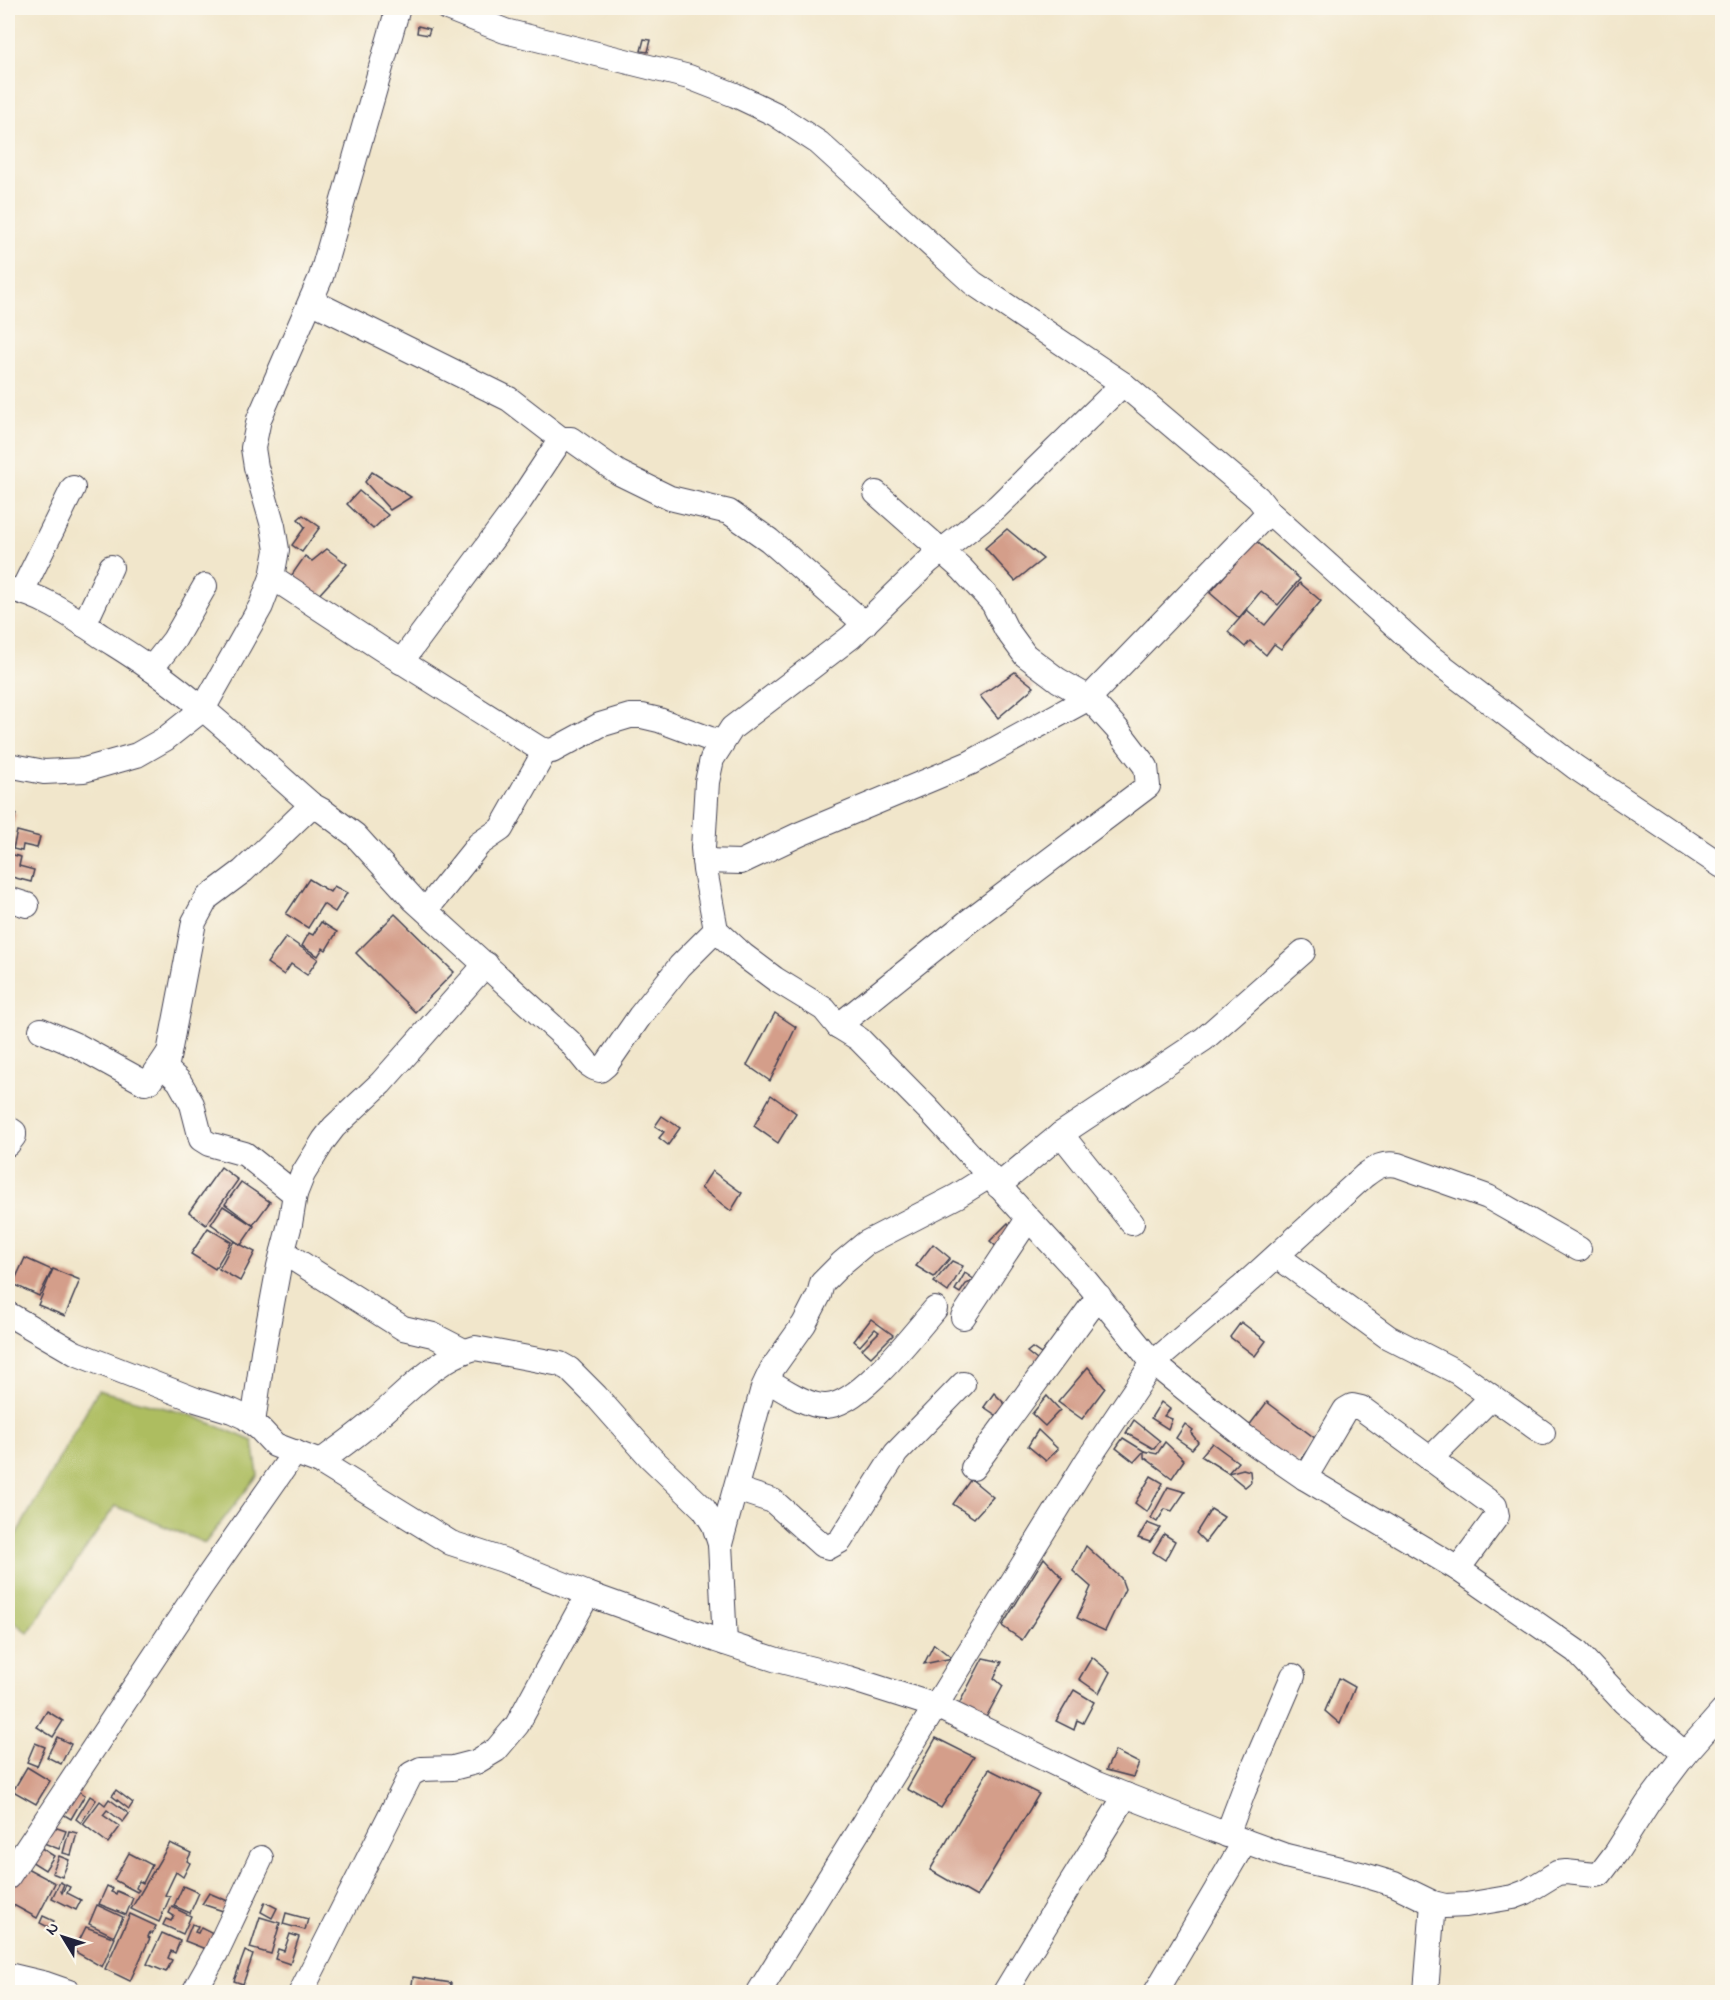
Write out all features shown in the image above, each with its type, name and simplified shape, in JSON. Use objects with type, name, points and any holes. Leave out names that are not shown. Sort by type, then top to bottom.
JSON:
[{"type":"street","points":[[8,765],[44,772],[84,770],[137,755],[165,739],[203,709],[261,606],[273,577],[276,550],[273,526],[253,448],[259,419],[324,266],[398,8]]},
{"type":"street","points":[[447,8],[505,31],[689,77],[775,114],[819,143],[972,283],[1123,384],[1258,498],[1269,512],[1428,655],[1575,767],[1722,866]]},
{"type":"street","points":[[311,301],[509,399],[561,439],[572,439],[619,473],[670,498],[729,512],[769,540],[865,624]]},
{"type":"street","points":[[1123,384],[997,507],[943,550],[833,652],[740,722],[722,742],[712,759],[707,782],[703,848],[716,930],[751,961],[775,979],[824,1009],[838,1026],[859,1039],[928,1109],[1099,1296],[1153,1363],[1245,1437],[1305,1478],[1458,1569],[1576,1651],[1624,1702],[1685,1754]]},
{"type":"street","points":[[401,662],[514,510],[561,439]]},
{"type":"street","points":[[73,488],[15,590],[49,604],[84,625],[151,669],[203,709],[312,805],[355,835],[426,910],[570,1042],[588,1064],[600,1070],[606,1065],[640,1016],[681,966],[716,930]]},
{"type":"street","points":[[838,1026],[969,921],[1148,786],[1146,767],[1117,729],[1089,698],[1025,655],[1006,629],[993,603],[943,550],[876,493]]},
{"type":"street","points":[[705,861],[741,862],[800,834],[970,764],[1089,698],[1269,512]]},
{"type":"street","points":[[84,625],[111,567]]},
{"type":"street","points":[[273,577],[401,662],[545,751],[552,751],[600,725],[630,716],[659,720],[722,742]]},
{"type":"street","points":[[151,669],[174,640],[205,586]]},
{"type":"street","points":[[426,910],[479,844],[501,829],[545,751]]},
{"type":"street","points":[[295,1194],[245,1154],[209,1144],[201,1139],[192,1104],[179,1081],[166,1069],[194,922],[207,898],[243,871],[312,805]]},
{"type":"street","points":[[720,1544],[767,1380],[772,1369],[804,1324],[819,1295],[822,1283],[866,1243],[957,1196],[993,1181],[1204,1038],[1303,952]]},
{"type":"street","points":[[253,1424],[263,1352],[295,1194],[308,1164],[334,1127],[381,1083],[486,964]]},
{"type":"street","points":[[40,1030],[78,1046],[145,1083],[150,1081],[168,1054]]},
{"type":"street","points":[[8,1128],[14,1132],[14,1136],[8,1144]]},
{"type":"street","points":[[1061,1134],[1132,1223]]},
{"type":"street","points":[[759,1992],[1088,1461],[1153,1363],[1206,1319],[1364,1176],[1375,1167],[1389,1163],[1488,1197],[1579,1249]]},
{"type":"street","points":[[963,1317],[1028,1219]]},
{"type":"street","points":[[283,1252],[403,1328],[433,1335],[464,1351]]},
{"type":"street","points":[[1277,1256],[1388,1337],[1457,1372],[1543,1433]]},
{"type":"street","points":[[973,1468],[1099,1296]]},
{"type":"street","points":[[767,1380],[809,1402],[826,1406],[846,1399],[874,1378],[935,1309]]},
{"type":"street","points":[[11,1323],[75,1353],[196,1400],[232,1411],[253,1424],[275,1444],[320,1462],[451,1543],[503,1560],[588,1594],[725,1643],[777,1660],[849,1678],[936,1706],[1126,1796],[1286,1856],[1394,1884],[1433,1903],[1455,1906],[1513,1897],[1557,1874],[1566,1872],[1600,1874],[1617,1853],[1648,1803],[1685,1754],[1722,1712]]},
{"type":"street","points":[[320,1462],[372,1423],[429,1374],[453,1356],[464,1351],[475,1348],[494,1351],[569,1369],[650,1457],[704,1509],[714,1525],[720,1544],[725,1643]]},
{"type":"street","points":[[736,1489],[773,1501],[822,1545],[830,1547],[840,1541],[896,1453],[963,1384]]},
{"type":"street","points":[[1430,1459],[1492,1397]]},
{"type":"street","points":[[1305,1478],[1345,1410],[1352,1406],[1361,1408],[1495,1506],[1497,1516],[1458,1569]]},
{"type":"street","points":[[8,1877],[202,1585],[295,1452]]},
{"type":"street","points":[[301,1992],[411,1774],[421,1768],[453,1768],[476,1762],[496,1750],[517,1725],[588,1594]]},
{"type":"street","points":[[1156,1992],[1236,1838],[1244,1790],[1293,1676]]},
{"type":"street","points":[[1005,1992],[1126,1796]]},
{"type":"street","points":[[194,1992],[216,1953],[261,1858]]},
{"type":"street","points":[[1426,1992],[1433,1903]]},
{"type":"street","points":[[8,1975],[69,1992]]},
{"type":"green space","points":[[98,1390],[191,1415],[253,1441],[258,1475],[205,1543],[115,1506],[28,1633],[8,1617],[8,1549]]},
{"type":"building","points":[[418,26],[430,29],[428,35],[417,33]]},
{"type":"building","points":[[644,39],[651,40],[648,52],[641,51]]},
{"type":"building","points":[[372,472],[411,497],[390,510],[365,482]]},
{"type":"building","points":[[359,491],[388,515],[373,529],[347,504]]},
{"type":"building","points":[[303,515],[320,527],[302,552],[292,545],[305,527],[298,519]]},
{"type":"building","points":[[1007,529],[1043,559],[1015,581],[985,548]]},
{"type":"building","points":[[1255,540],[1300,579],[1278,605],[1261,591],[1239,618],[1210,593]]},
{"type":"building","points":[[327,549],[347,564],[315,599],[289,579],[305,556],[312,561]]},
{"type":"building","points":[[1300,583],[1321,601],[1281,649],[1274,644],[1266,655],[1250,641],[1245,647],[1228,632],[1247,610],[1265,625]]},
{"type":"building","points":[[1015,672],[1034,687],[998,718],[980,696]]},
{"type":"building","points":[[8,812],[16,814],[8,842]]},
{"type":"building","points":[[17,831],[40,837],[37,848],[23,845],[22,851],[13,849]]},
{"type":"building","points":[[10,854],[21,857],[19,866],[34,870],[31,882],[8,876]]},
{"type":"building","points":[[309,879],[330,892],[334,886],[347,893],[335,912],[323,904],[308,928],[286,914]]},
{"type":"building","points":[[395,914],[454,972],[415,1012],[356,953]]},
{"type":"building","points":[[321,922],[337,932],[326,950],[323,948],[318,956],[302,946],[309,933],[313,935]]},
{"type":"building","points":[[286,937],[318,959],[307,975],[291,964],[284,975],[267,963]]},
{"type":"building","points":[[775,1013],[796,1027],[770,1081],[747,1065]]},
{"type":"building","points":[[771,1095],[796,1113],[778,1143],[754,1126]]},
{"type":"building","points":[[662,1116],[680,1128],[668,1145],[659,1138],[664,1132],[655,1126]]},
{"type":"building","points":[[221,1167],[238,1180],[206,1225],[189,1212]]},
{"type":"building","points":[[712,1171],[742,1193],[731,1211],[701,1188]]},
{"type":"building","points":[[241,1182],[270,1202],[253,1225],[225,1204]]},
{"type":"building","points":[[223,1206],[254,1226],[241,1245],[211,1224]]},
{"type":"building","points":[[1008,1223],[1014,1232],[1000,1250],[990,1241]]},
{"type":"building","points":[[208,1228],[231,1242],[215,1269],[191,1254]]},
{"type":"building","points":[[234,1241],[255,1252],[240,1281],[219,1269]]},
{"type":"building","points":[[933,1244],[950,1258],[934,1277],[916,1266]]},
{"type":"building","points":[[25,1258],[52,1270],[39,1296],[13,1284]]},
{"type":"building","points":[[952,1261],[963,1266],[948,1292],[934,1282]]},
{"type":"building","points":[[53,1269],[80,1280],[65,1316],[38,1305]]},
{"type":"building","points":[[965,1273],[975,1280],[966,1284],[960,1293],[955,1290]]},
{"type":"building","points":[[871,1319],[893,1335],[871,1357],[862,1349],[879,1332],[875,1329],[860,1346],[854,1341]]},
{"type":"building","points":[[1241,1322],[1266,1341],[1255,1356],[1230,1337]]},
{"type":"building","points":[[1046,1347],[1052,1352],[1042,1364],[1027,1352],[1032,1348],[1041,1354]]},
{"type":"building","points":[[1088,1367],[1105,1388],[1082,1419],[1058,1402]]},
{"type":"building","points":[[994,1393],[1006,1405],[996,1415],[984,1407]]},
{"type":"building","points":[[1047,1396],[1060,1410],[1045,1426],[1032,1414]]},
{"type":"building","points":[[1161,1402],[1170,1409],[1164,1416],[1172,1419],[1168,1429],[1151,1418]]},
{"type":"building","points":[[1267,1402],[1316,1439],[1297,1464],[1245,1431]]},
{"type":"building","points":[[1134,1420],[1160,1441],[1154,1449],[1126,1433]]},
{"type":"building","points":[[1185,1424],[1193,1430],[1191,1433],[1198,1442],[1192,1449],[1176,1438]]},
{"type":"building","points":[[1038,1430],[1058,1449],[1046,1461],[1028,1446]]},
{"type":"building","points":[[1123,1438],[1144,1451],[1134,1462],[1116,1448]]},
{"type":"building","points":[[1165,1442],[1184,1460],[1172,1478],[1144,1457],[1144,1451],[1157,1454]]},
{"type":"building","points":[[1212,1443],[1238,1462],[1228,1473],[1201,1456]]},
{"type":"building","points":[[1243,1469],[1250,1471],[1251,1482],[1245,1487],[1228,1473]]},
{"type":"building","points":[[1151,1476],[1163,1483],[1147,1512],[1135,1503]]},
{"type":"building","points":[[971,1479],[993,1497],[974,1518],[953,1504]]},
{"type":"building","points":[[1168,1487],[1185,1492],[1172,1511],[1165,1509],[1157,1522],[1151,1518]]},
{"type":"building","points":[[1211,1509],[1224,1517],[1205,1542],[1196,1533]]},
{"type":"building","points":[[1147,1523],[1160,1528],[1150,1542],[1138,1538]]},
{"type":"building","points":[[1164,1534],[1175,1541],[1165,1560],[1153,1552]]},
{"type":"building","points":[[1086,1546],[1121,1578],[1125,1589],[1105,1631],[1077,1618],[1091,1587],[1073,1571]]},
{"type":"building","points":[[1044,1558],[1063,1578],[1022,1640],[1002,1626]]},
{"type":"building","points":[[934,1644],[952,1658],[924,1664]]},
{"type":"building","points":[[1092,1657],[1110,1672],[1099,1693],[1079,1679]]},
{"type":"building","points":[[983,1658],[1002,1662],[994,1678],[1003,1686],[984,1721],[958,1706]]},
{"type":"building","points":[[1339,1678],[1355,1687],[1340,1724],[1325,1711]]},
{"type":"building","points":[[1074,1690],[1094,1702],[1083,1723],[1077,1720],[1074,1730],[1056,1721]]},
{"type":"building","points":[[47,1711],[63,1721],[53,1737],[37,1727]]},
{"type":"building","points":[[57,1737],[71,1744],[61,1764],[47,1757]]},
{"type":"building","points":[[936,1738],[974,1757],[941,1808],[907,1789]]},
{"type":"building","points":[[35,1743],[45,1747],[37,1766],[27,1762]]},
{"type":"building","points":[[1115,1751],[1139,1763],[1133,1777],[1106,1770]]},
{"type":"building","points":[[27,1767],[50,1781],[36,1804],[13,1791]]},
{"type":"building","points":[[989,1769],[1039,1794],[977,1897],[930,1870]]},
{"type":"building","points":[[71,1786],[85,1795],[71,1819],[56,1810]]},
{"type":"building","points":[[116,1790],[133,1803],[129,1809],[112,1796]]},
{"type":"building","points":[[90,1796],[96,1800],[81,1823],[76,1819]]},
{"type":"building","points":[[109,1799],[129,1814],[123,1822],[107,1810],[103,1815],[120,1827],[108,1843],[83,1824],[100,1801],[105,1805]]},
{"type":"building","points":[[48,1825],[66,1831],[59,1849],[36,1840]]},
{"type":"building","points":[[69,1831],[77,1833],[71,1855],[63,1853]]},
{"type":"building","points":[[170,1843],[191,1853],[187,1861],[190,1863],[183,1877],[176,1872],[165,1895],[170,1897],[159,1922],[131,1909]]},
{"type":"building","points":[[35,1844],[54,1856],[45,1870],[26,1858]]},
{"type":"building","points":[[129,1853],[152,1865],[143,1883],[139,1881],[137,1892],[114,1880]]},
{"type":"building","points":[[59,1856],[69,1860],[62,1877],[52,1873]]},
{"type":"building","points":[[23,1866],[55,1883],[37,1918],[8,1902],[8,1894]]},
{"type":"building","points":[[60,1882],[64,1884],[62,1893],[66,1885],[70,1887],[67,1893],[81,1900],[76,1910],[52,1898]]},
{"type":"building","points":[[107,1886],[113,1889],[111,1892],[116,1894],[117,1891],[133,1898],[126,1915],[99,1904]]},
{"type":"building","points":[[183,1886],[199,1893],[190,1913],[174,1906]]},
{"type":"building","points":[[209,1893],[230,1902],[226,1912],[202,1904]]},
{"type":"building","points":[[265,1902],[277,1908],[272,1918],[261,1912]]},
{"type":"building","points":[[97,1905],[123,1917],[114,1936],[89,1924]]},
{"type":"building","points":[[172,1907],[191,1916],[183,1934],[163,1925],[166,1919],[171,1921],[174,1916],[169,1913]]},
{"type":"building","points":[[286,1913],[308,1919],[305,1930],[283,1924]]},
{"type":"building","points":[[130,1914],[156,1926],[152,1934],[150,1932],[148,1937],[150,1938],[130,1981],[105,1969]]},
{"type":"building","points":[[43,1916],[54,1921],[50,1928],[40,1923]]},
{"type":"building","points":[[260,1917],[280,1923],[271,1954],[250,1948]]},
{"type":"building","points":[[192,1924],[198,1926],[195,1932],[198,1933],[201,1927],[215,1934],[208,1950],[185,1941]]},
{"type":"building","points":[[86,1927],[115,1938],[102,1967],[74,1951]]},
{"type":"building","points":[[162,1933],[180,1941],[175,1953],[171,1951],[168,1958],[172,1960],[166,1972],[147,1964]]},
{"type":"building","points":[[290,1934],[299,1937],[290,1964],[275,1959],[278,1949],[284,1951]]},
{"type":"building","points":[[245,1951],[253,1955],[243,1984],[234,1981]]},
{"type":"building","points":[[413,1977],[451,1983],[450,1992],[411,1992]]}]
